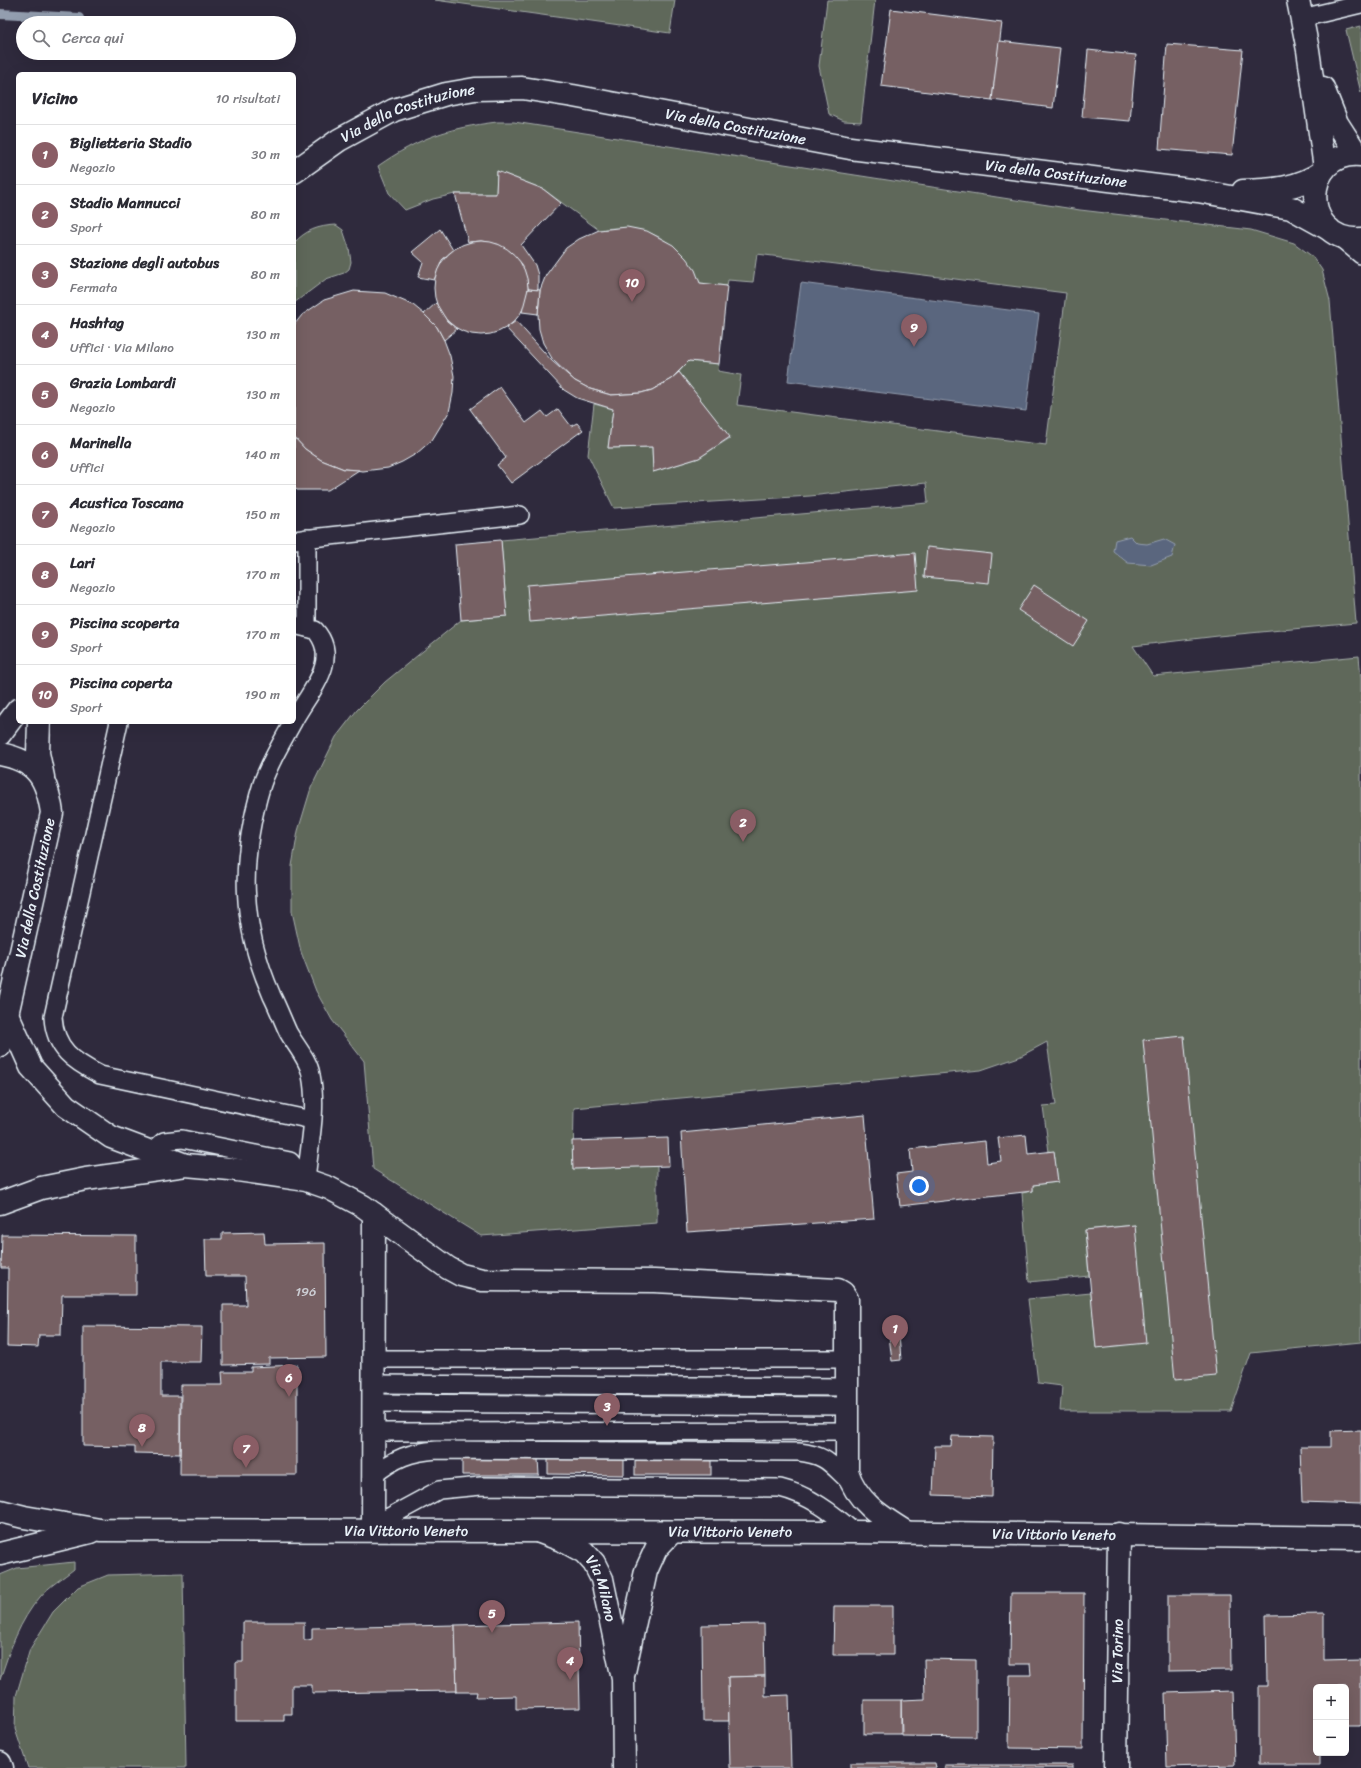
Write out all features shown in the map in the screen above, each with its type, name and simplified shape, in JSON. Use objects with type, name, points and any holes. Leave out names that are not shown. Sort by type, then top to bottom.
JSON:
[{"type":"street","points":[[1300,9],[1308,50],[1324,170],[1315,188],[1315,202],[1318,214],[1333,232],[1346,238],[1361,239]]},
{"type":"street","points":[[1308,50],[1330,108],[1345,137],[1359,154]]},
{"type":"street","name":"Via della Costituzione","points":[[296,171],[339,140],[394,110],[446,94],[475,89],[522,88],[573,96],[850,148],[1198,191],[1286,207],[1304,214],[1333,232]]},
{"type":"street","name":"Via della Costituzione","points":[[1198,191],[1282,189],[1302,183],[1324,170],[1340,158],[1359,154]]},
{"type":"street","points":[[0,734],[16,713]]},
{"type":"street","name":"Via della Costituzione","points":[[0,1046],[8,1016],[52,813],[49,794],[43,777],[38,753],[39,724]]},
{"type":"street","points":[[0,754],[25,762],[43,777]]},
{"type":"street","points":[[8,1016],[31,1067],[66,1106],[111,1137],[186,1165]]},
{"type":"street","points":[[0,1203],[23,1193],[54,1185],[186,1165],[230,1169],[306,1180],[344,1195],[374,1214],[442,1265],[471,1278],[482,1280],[654,1281],[732,1286],[832,1289],[843,1292],[847,1299],[848,1327],[845,1462],[850,1482],[856,1493],[868,1507],[906,1532]]},
{"type":"street","points":[[373,1530],[374,1214]]},
{"type":"street","name":"Via Vittorio Veneto","points":[[0,1511],[24,1517],[100,1530],[906,1532],[1361,1538]]},
{"type":"street","name":"Via Vittorio Veneto","points":[[0,1554],[100,1530]]},
{"type":"street","name":"Via Milano","points":[[537,1531],[576,1546],[590,1557],[598,1569],[602,1580],[623,1679],[624,1768]]},
{"type":"street","name":"Via Milano","points":[[623,1679],[646,1571],[656,1549],[672,1532]]},
{"type":"street","name":"Via Torino","points":[[1116,1768],[1119,1534]]},
{"type":"street","points":[[0,1762],[2,1768]]},
{"type":"lane","points":[[1300,9],[1361,4]]},
{"type":"lane","points":[[1333,232],[1361,255]]},
{"type":"lane","points":[[296,716],[323,671],[325,664],[324,642],[315,630],[301,626],[300,539],[520,515]]},
{"type":"lane","points":[[119,724],[53,1017],[54,1031],[57,1039],[73,1059],[100,1075],[312,1120]]},
{"type":"lane","points":[[292,724],[263,783],[250,835],[246,884],[249,923],[253,944],[272,994],[289,1032],[311,1073],[312,1120],[306,1180]]},
{"type":"lane","points":[[151,1152],[164,1141],[182,1139],[290,1161],[306,1180]]},
{"type":"lane","points":[[374,1359],[847,1359]]},
{"type":"lane","points":[[374,1394],[847,1396]]},
{"type":"lane","points":[[374,1432],[846,1432]]},
{"type":"lane","points":[[374,1475],[394,1460],[404,1456],[437,1450],[799,1452],[811,1453],[825,1458],[850,1482]]},
{"type":"lane","points":[[373,1530],[389,1517],[439,1490],[481,1486],[780,1488],[802,1495],[820,1505],[836,1515],[854,1532]]},
{"type":"green space","points":[[435,0],[675,0],[670,33]]},
{"type":"green space","points":[[827,0],[875,0],[861,122],[844,121],[829,114],[819,66]]},
{"type":"green space","points":[[1361,26],[1361,93],[1346,30]]},
{"type":"green space","points":[[497,122],[514,122],[1080,210],[1251,230],[1294,243],[1313,257],[1322,270],[1330,301],[1356,623],[1218,636],[1133,646],[1153,676],[1359,656],[1361,680],[1361,1342],[1251,1353],[1231,1411],[1060,1411],[1062,1386],[1038,1383],[1028,1299],[1091,1293],[1096,1347],[1135,1225],[1085,1230],[1089,1276],[1029,1282],[1022,1193],[1033,1191],[1033,1185],[1058,1182],[1054,1152],[1049,1152],[1043,1106],[1056,1105],[1047,1042],[1019,1057],[981,1070],[574,1108],[573,1169],[657,1166],[657,1223],[481,1236],[373,1169],[364,1061],[332,1020],[316,991],[301,952],[292,911],[292,866],[298,831],[311,788],[336,737],[357,710],[385,682],[461,620],[507,616],[501,540],[928,503],[926,483],[810,496],[614,508],[588,455],[594,404],[613,409],[608,448],[652,447],[653,472],[699,458],[730,438],[679,372],[689,361],[719,364],[718,371],[741,375],[737,405],[1046,445],[1066,293],[757,254],[753,282],[728,280],[727,286],[700,283],[692,268],[683,256],[672,245],[660,237],[632,229],[616,228],[599,230],[543,189],[497,171],[496,194],[455,194],[433,199],[405,210],[389,193],[378,166],[393,156],[435,135],[464,127]]},
{"type":"green space","points":[[336,225],[343,230],[349,248],[351,262],[349,269],[344,273],[326,279],[296,302],[296,241],[308,232],[324,226]]},
{"type":"green space","points":[[74,1562],[74,1569],[44,1593],[33,1606],[11,1647],[0,1680],[0,1575],[17,1568]]},
{"type":"green space","points":[[183,1573],[186,1768],[28,1768],[15,1729],[16,1696],[30,1649],[53,1612],[78,1587],[108,1575]]},
{"type":"water","points":[[801,283],[1039,314],[1026,411],[788,381]]},
{"type":"water","points":[[1130,536],[1137,543],[1147,544],[1164,539],[1175,545],[1172,557],[1151,565],[1128,563],[1113,551],[1115,540]]},
{"type":"building","points":[[891,9],[1002,23],[992,100],[881,86]]},
{"type":"building","points":[[999,41],[1060,48],[1053,108],[992,100]]},
{"type":"building","points":[[1167,44],[1243,50],[1232,155],[1159,149]]},
{"type":"building","points":[[1088,50],[1136,55],[1130,121],[1082,117]]},
{"type":"building","points":[[497,171],[543,189],[561,203],[521,245],[535,265],[538,275],[538,290],[528,289],[522,264],[511,252],[497,244],[481,241],[468,242],[455,194],[496,194]]},
{"type":"building","points":[[627,227],[647,231],[673,245],[695,270],[700,283],[727,286],[719,364],[689,361],[671,379],[652,390],[641,393],[611,395],[590,389],[575,381],[553,360],[543,343],[539,329],[538,314],[540,290],[546,275],[566,248],[579,239],[599,230]]},
{"type":"building","points":[[440,229],[453,250],[442,260],[434,280],[418,277],[423,262],[412,252]]},
{"type":"building","points":[[481,241],[499,244],[514,255],[525,270],[528,288],[525,306],[514,321],[499,332],[481,335],[463,332],[448,321],[437,306],[434,288],[437,270],[448,255],[463,244]]},
{"type":"building","points":[[528,289],[540,290],[538,314],[522,312]]},
{"type":"building","points":[[354,291],[385,293],[413,305],[437,327],[444,340],[450,356],[454,376],[453,393],[449,412],[432,440],[416,454],[402,462],[388,468],[363,471],[344,469],[321,460],[305,449],[296,439],[296,322],[302,315],[324,300]]},
{"type":"building","points":[[436,303],[447,321],[457,329],[444,340],[437,327],[424,314]]},
{"type":"building","points":[[516,321],[552,361],[575,381],[590,389],[611,395],[641,393],[652,390],[671,379],[679,372],[730,437],[699,458],[653,472],[652,447],[608,448],[613,409],[577,398],[564,390],[506,328]]},
{"type":"building","points":[[500,387],[526,423],[542,411],[547,417],[558,409],[571,426],[577,423],[583,430],[511,483],[497,465],[506,458],[470,409]]},
{"type":"building","points":[[296,439],[305,449],[321,460],[344,469],[359,470],[328,490],[297,490]]},
{"type":"building","points":[[501,540],[507,616],[461,620],[455,544]]},
{"type":"building","points":[[927,547],[992,554],[989,583],[924,577]]},
{"type":"building","points":[[915,553],[918,590],[530,622],[527,585]]},
{"type":"building","points":[[1034,585],[1089,621],[1073,646],[1018,610]]},
{"type":"building","points":[[1184,1036],[1216,1376],[1175,1380],[1143,1040]]},
{"type":"building","points":[[865,1115],[874,1219],[687,1232],[681,1133]]},
{"type":"building","points":[[1026,1135],[1028,1154],[1054,1151],[1058,1182],[1033,1185],[1033,1191],[900,1206],[896,1174],[912,1172],[910,1149],[985,1141],[987,1163],[1001,1161],[998,1138]]},
{"type":"building","points":[[668,1138],[669,1166],[573,1169],[572,1141]]},
{"type":"building","points":[[1135,1225],[1146,1343],[1096,1348],[1085,1230]]},
{"type":"building","points":[[264,1232],[265,1244],[325,1243],[326,1357],[269,1358],[269,1364],[223,1365],[223,1305],[246,1305],[245,1276],[206,1276],[205,1239],[222,1239],[222,1233]]},
{"type":"building","points":[[2,1235],[136,1236],[136,1295],[62,1295],[61,1335],[39,1335],[38,1347],[7,1346],[8,1268],[1,1268]]},
{"type":"building","points":[[83,1326],[202,1327],[201,1362],[161,1362],[161,1396],[180,1396],[180,1454],[135,1453],[135,1447],[83,1446]]},
{"type":"building","points":[[899,1335],[901,1360],[892,1361],[889,1336]]},
{"type":"building","points":[[297,1365],[297,1475],[180,1475],[181,1385],[223,1385],[222,1372],[251,1372],[251,1367]]},
{"type":"building","points":[[1361,1430],[1361,1504],[1302,1502],[1300,1447],[1331,1447],[1331,1431]]},
{"type":"building","points":[[952,1436],[993,1437],[992,1497],[933,1495],[935,1446],[951,1446]]},
{"type":"building","points":[[462,1459],[538,1459],[539,1475],[462,1475]]},
{"type":"building","points":[[548,1459],[624,1459],[624,1475],[548,1474]]},
{"type":"building","points":[[635,1459],[711,1459],[711,1475],[635,1475]]},
{"type":"building","points":[[1011,1593],[1084,1593],[1083,1749],[1009,1748],[1010,1675],[1031,1675],[1030,1664],[1010,1664]]},
{"type":"building","points":[[1168,1595],[1230,1595],[1231,1670],[1168,1671]]},
{"type":"building","points":[[834,1606],[893,1606],[893,1655],[833,1655]]},
{"type":"building","points":[[1324,1614],[1324,1660],[1361,1659],[1361,1726],[1349,1726],[1349,1684],[1313,1684],[1313,1756],[1320,1756],[1320,1764],[1259,1764],[1259,1686],[1267,1686],[1266,1615]]},
{"type":"building","points":[[243,1622],[304,1622],[304,1640],[312,1639],[312,1628],[455,1625],[457,1691],[312,1693],[312,1685],[292,1685],[292,1714],[284,1714],[284,1721],[236,1721],[236,1662],[243,1662]]},
{"type":"building","points":[[578,1622],[580,1708],[516,1709],[516,1696],[476,1697],[477,1692],[455,1692],[457,1691],[455,1625]]},
{"type":"building","points":[[764,1624],[765,1676],[728,1677],[729,1721],[703,1721],[702,1625]]},
{"type":"building","points":[[924,1659],[976,1660],[976,1737],[902,1736],[901,1700],[925,1699]]},
{"type":"building","points":[[765,1676],[765,1696],[789,1695],[791,1768],[730,1768],[728,1677]]},
{"type":"building","points":[[1233,1691],[1235,1765],[1167,1767],[1165,1693]]},
{"type":"building","points":[[864,1700],[901,1700],[901,1734],[864,1734]]},
{"type":"building","points":[[851,1763],[935,1763],[936,1768],[851,1768]]},
{"type":"building","points":[[945,1765],[1073,1765],[1073,1768],[945,1768]]},
{"type":"waterway","points":[[0,14],[40,16]]},
{"type":"place","name":"Piscina coperta","points":[[632,302]]},
{"type":"place","name":"Piscina scoperta","points":[[914,347]]},
{"type":"place","name":"Stadio Mannucci","points":[[743,842]]},
{"type":"place","name":"Biglietteria Stadio","points":[[895,1348]]},
{"type":"place","name":"Marinella","points":[[289,1397]]},
{"type":"place","name":"Stazione degli autobus","points":[[607,1426]]},
{"type":"place","name":"Lari","points":[[142,1447]]},
{"type":"place","name":"Acustica Toscana","points":[[246,1468]]},
{"type":"place","name":"Grazia Lombardi","points":[[492,1633]]},
{"type":"place","name":"Hashtag","points":[[570,1680]]}]
